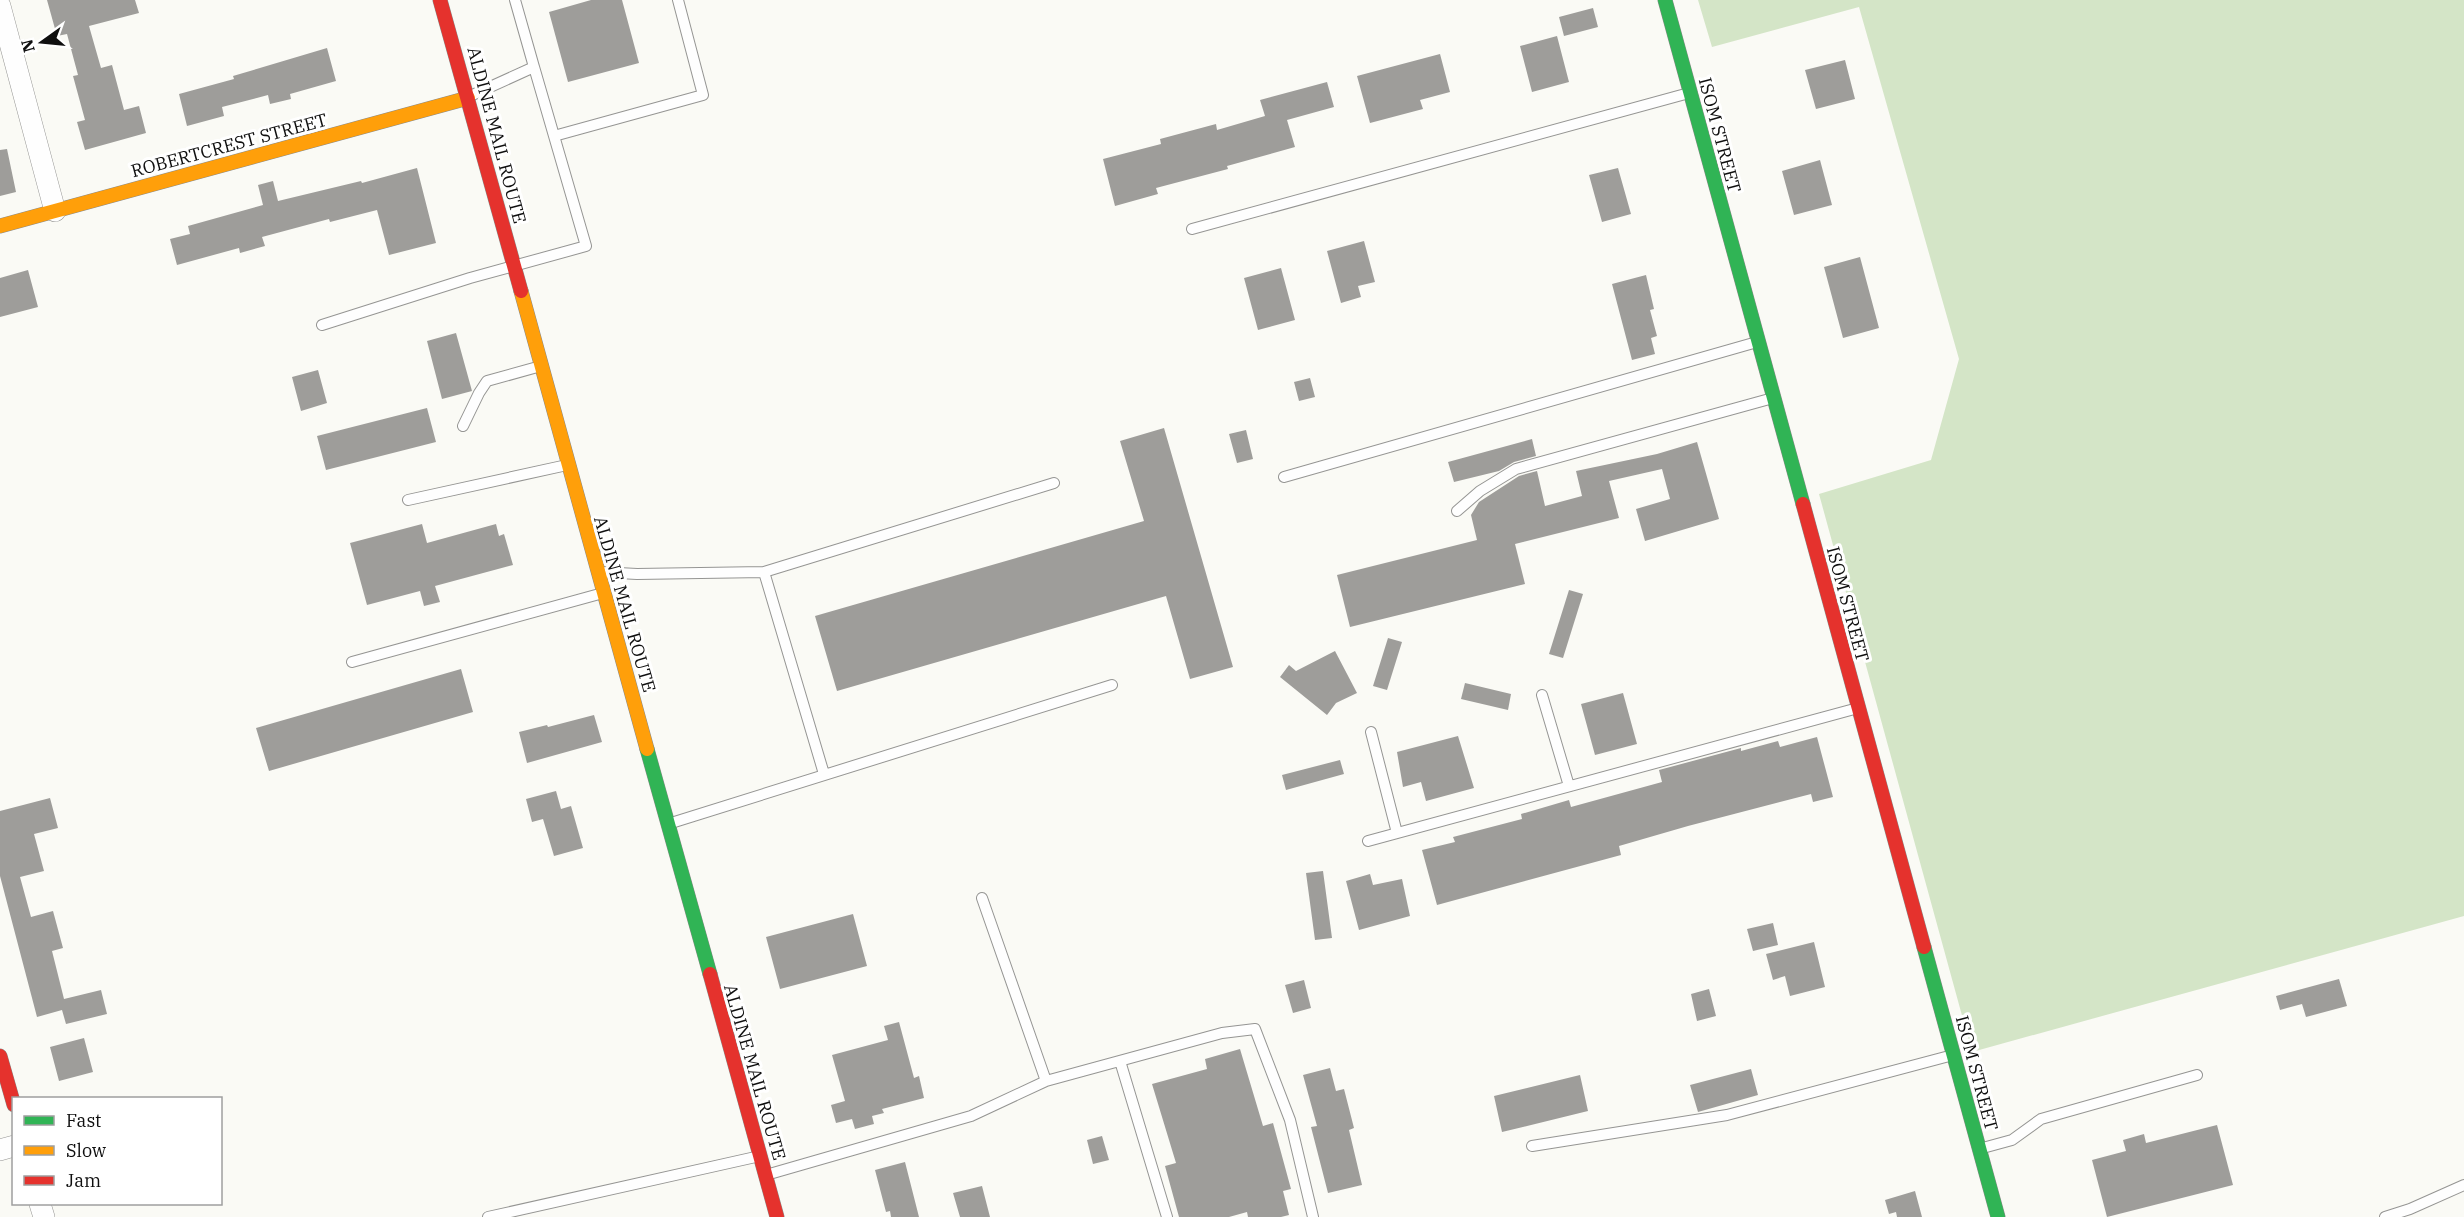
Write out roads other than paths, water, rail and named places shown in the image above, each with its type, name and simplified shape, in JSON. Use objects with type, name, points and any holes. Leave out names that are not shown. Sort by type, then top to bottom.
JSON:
[{"type":"street","name":"ALDINE MAIL ROUTE","points":[[440,0],[777,1217]]},
{"type":"street","name":"ISOM STREET","points":[[1665,0],[1998,1217]]},
{"type":"street","points":[[0,6],[55,211]]},
{"type":"street","name":"ROBERTCREST STREET","points":[[0,226],[468,98]]},
{"type":"street","points":[[0,1056],[12,1098]]},
{"type":"lane","points":[[322,325],[586,246],[515,0]]},
{"type":"lane","points":[[554,136],[703,95],[678,0]]},
{"type":"lane","points":[[468,98],[534,67]]},
{"type":"lane","points":[[1192,229],[1690,92]]},
{"type":"lane","points":[[1284,477],[1758,342]]},
{"type":"lane","points":[[463,426],[487,381],[541,366]]},
{"type":"lane","points":[[1457,511],[1480,490],[1516,469],[1774,398]]},
{"type":"lane","points":[[408,500],[568,465]]},
{"type":"lane","points":[[598,572],[637,574],[764,572],[1054,483]]},
{"type":"lane","points":[[764,572],[824,774]]},
{"type":"lane","points":[[352,662],[603,592]]},
{"type":"lane","points":[[668,824],[1112,685]]},
{"type":"lane","points":[[1542,695],[1569,786]]},
{"type":"lane","points":[[1368,840],[1858,708]]},
{"type":"lane","points":[[1371,732],[1397,833]]},
{"type":"lane","points":[[982,898],[1046,1081]]},
{"type":"lane","points":[[765,1175],[971,1116],[1046,1081],[1222,1033],[1255,1029],[1290,1120],[1313,1217]]},
{"type":"lane","points":[[1532,1146],[1726,1115],[1953,1054]]},
{"type":"lane","points":[[1120,1061],[1167,1217]]},
{"type":"lane","points":[[1979,1149],[2012,1140],[2041,1119],[2197,1075]]},
{"type":"lane","points":[[488,1217],[760,1156]]},
{"type":"lane","points":[[2385,1217],[2410,1209],[2464,1185]]}]
